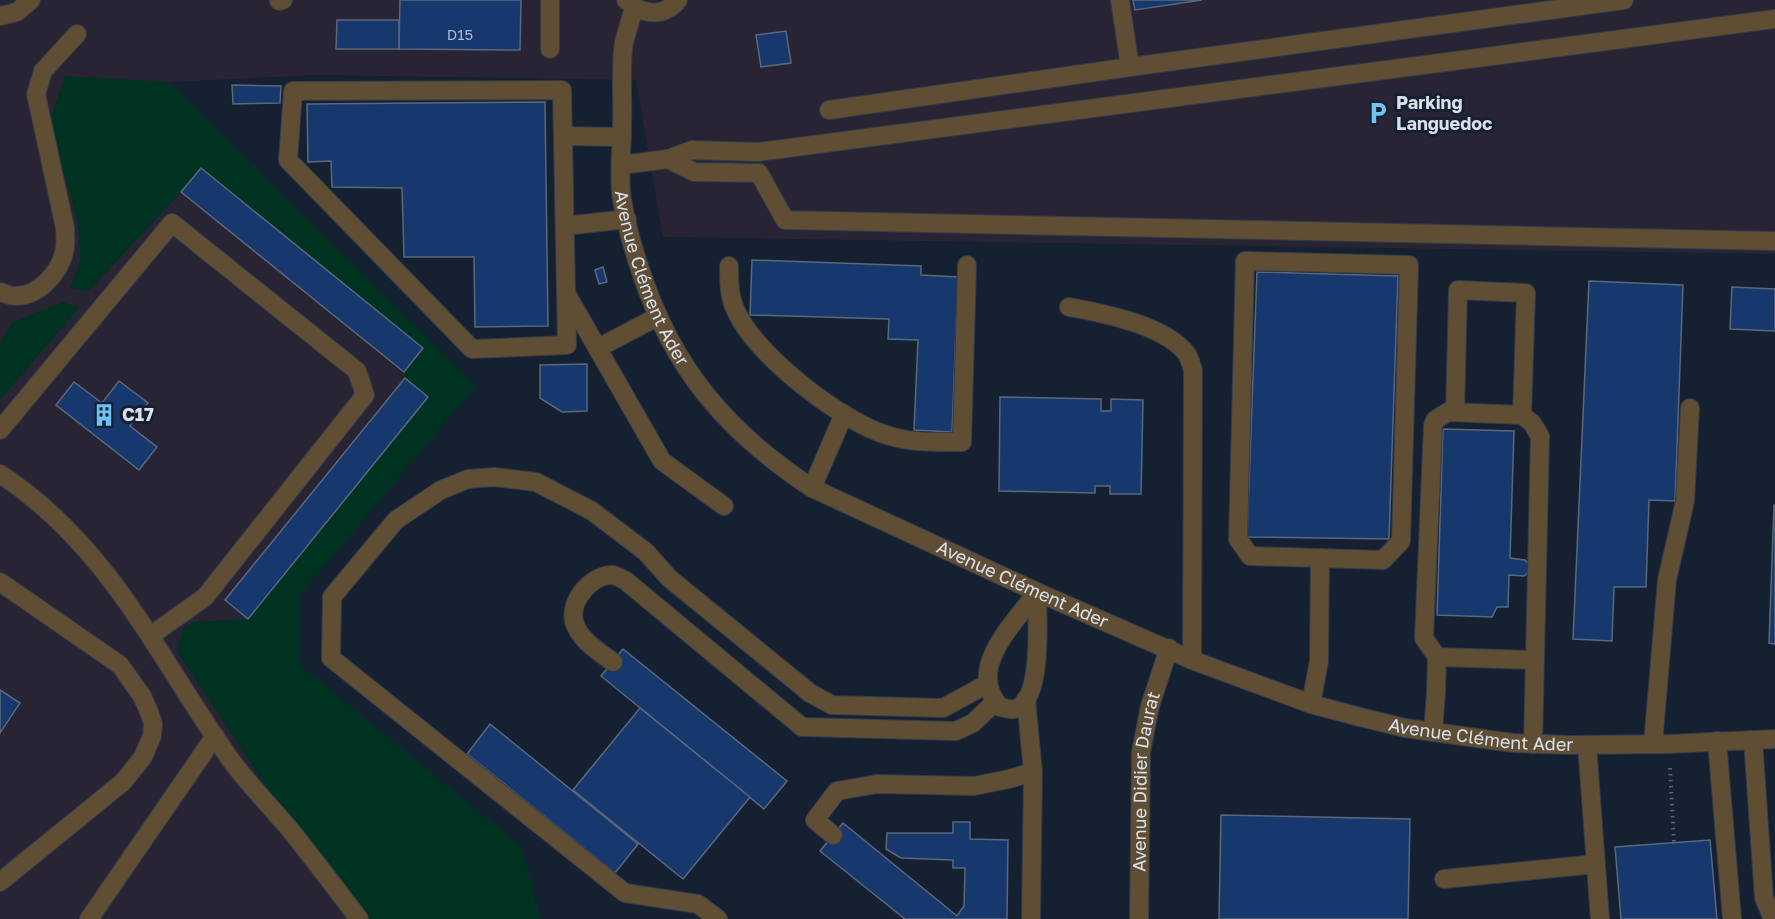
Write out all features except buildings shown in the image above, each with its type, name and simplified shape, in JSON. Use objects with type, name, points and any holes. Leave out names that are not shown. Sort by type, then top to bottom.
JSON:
[{"type":"street","points":[[0,16],[17,12],[31,0]]},
{"type":"street","points":[[550,0],[550,49]]},
{"type":"street","name":"Avenue Clément Ader","points":[[678,0],[666,10],[655,13],[644,12],[630,4],[624,45],[621,192],[631,243],[657,318],[693,381],[723,416],[787,472],[812,488],[1037,592],[1192,660],[1311,704],[1433,732],[1514,743],[1661,744],[1775,739]]},
{"type":"street","points":[[1120,0],[1130,67]]},
{"type":"street","points":[[828,110],[1624,0]]},
{"type":"street","points":[[621,165],[668,159],[692,150],[758,152],[1775,19]]},
{"type":"street","points":[[0,292],[14,296],[34,291],[49,280],[60,264],[65,248],[65,228],[36,93],[43,71],[77,34]]},
{"type":"street","points":[[562,90],[563,136],[567,345],[472,349],[288,160],[293,91],[562,90]]},
{"type":"street","points":[[563,136],[622,137]]},
{"type":"street","points":[[758,152],[759,173],[785,220],[1775,241]]},
{"type":"street","points":[[668,159],[694,172],[759,173]]},
{"type":"street","points":[[564,226],[627,219]]},
{"type":"street","points":[[0,430],[172,223],[357,371],[365,395],[205,597],[150,636]]},
{"type":"street","points":[[1245,261],[1408,265],[1401,541],[1383,560],[1320,558],[1250,556],[1238,539],[1245,261]]},
{"type":"street","points":[[729,266],[731,297],[736,312],[744,326],[776,363],[844,414],[888,436],[918,441],[962,442],[967,265]]},
{"type":"street","points":[[1455,412],[1458,290],[1526,293],[1522,415]]},
{"type":"street","points":[[566,293],[662,460],[724,506]]},
{"type":"street","points":[[1069,307],[1120,317],[1177,344],[1188,355],[1193,370],[1192,660]]},
{"type":"street","points":[[598,348],[657,318]]},
{"type":"street","points":[[1661,744],[1667,580],[1685,501],[1690,408]]},
{"type":"street","points":[[1433,732],[1437,657],[1424,639],[1431,433],[1436,420],[1448,412],[1522,415],[1532,423],[1540,436],[1533,744]]},
{"type":"street","points":[[812,488],[844,414]]},
{"type":"street","points":[[0,474],[36,501],[76,537],[115,584],[231,760],[292,832],[359,919]]},
{"type":"street","points":[[718,919],[698,904],[625,893],[331,658],[332,597],[396,520],[441,490],[468,479],[494,477],[536,482],[591,511],[646,552],[669,578],[810,693],[832,705],[943,708],[987,684]]},
{"type":"street","points":[[1311,704],[1319,661],[1320,558]]},
{"type":"street","points":[[613,662],[578,631],[573,614],[578,599],[593,581],[614,575],[626,581],[802,727],[956,731],[973,723],[995,702]]},
{"type":"street","points":[[0,582],[120,665],[142,696],[153,724],[149,747],[134,771],[0,882]]},
{"type":"street","points":[[1037,592],[1034,682],[1020,707],[1013,709],[1000,707],[995,702],[987,684],[990,659],[1037,592]]},
{"type":"street","name":"Avenue Didier Daurat","points":[[1139,919],[1142,752],[1150,706],[1169,648]]},
{"type":"street","points":[[1437,657],[1535,660]]},
{"type":"street","points":[[1026,699],[1033,772],[1031,919]]},
{"type":"street","points":[[95,917],[215,736]]},
{"type":"street","points":[[1752,740],[1764,898],[1773,919]]},
{"type":"street","points":[[1717,741],[1732,919]]},
{"type":"street","points":[[1587,745],[1600,919]]},
{"type":"street","points":[[833,835],[815,820],[837,791],[877,784],[974,786],[1009,780],[1033,772]]},
{"type":"street","points":[[1444,879],[1596,864]]},
{"type":"path","points":[[1661,744],[1674,843]]},
{"type":"shaded area","points":[[0,0],[1775,0],[1775,254],[663,237],[636,80],[316,75],[170,82],[476,386],[300,595],[300,665],[521,846],[541,919],[0,919]]},
{"type":"green space","points":[[65,76],[169,82],[476,386],[300,595],[300,665],[521,846],[541,919],[368,919],[266,786],[177,651],[183,629],[192,622],[248,619],[428,397],[405,378],[404,372],[181,192],[89,291],[70,288],[81,258],[77,217],[49,124]]},
{"type":"green space","points":[[63,302],[79,308],[0,400],[0,344],[12,323]]},
{"type":"place","name":"Parking Languedoc","points":[[1378,113]]},
{"type":"place","name":"C17","points":[[104,415]]}]
